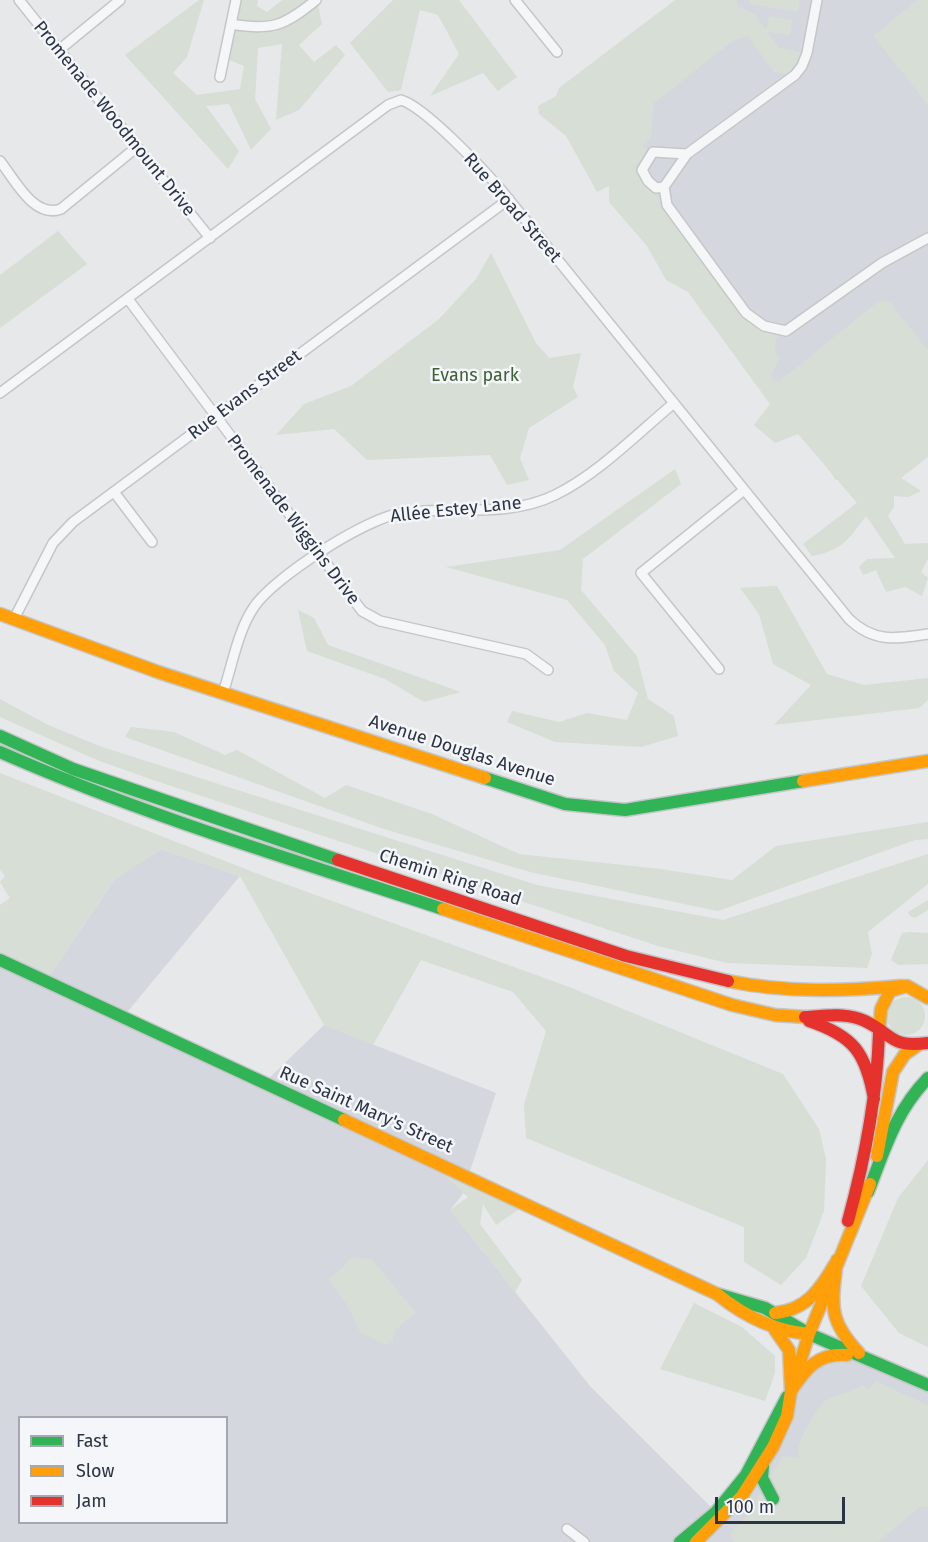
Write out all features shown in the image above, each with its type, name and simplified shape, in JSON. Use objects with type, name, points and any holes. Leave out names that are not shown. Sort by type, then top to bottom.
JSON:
[{"type":"main road","name":"Avenue Douglas Avenue","points":[[0,614],[223,693],[565,804],[625,810],[928,761]]},
{"type":"main road","name":"Chemin Ring Road","points":[[0,736],[73,769],[144,795],[662,966],[769,987],[854,991],[902,986]]},
{"type":"main road","name":"Chemin Ring Road","points":[[0,752],[77,786],[151,813],[723,1002],[793,1017],[850,1016],[866,1022],[879,1033],[901,1045],[923,1044]]},
{"type":"main road","name":"Rue Saint Mary's Street","points":[[0,960],[256,1080],[407,1147],[717,1294],[737,1297],[769,1318],[794,1323],[809,1334],[928,1384]]},
{"type":"main road","points":[[863,1357],[839,1332],[831,1316],[837,1260],[866,1153],[879,1073],[878,1016],[881,1002],[887,994],[902,986],[925,994]]},
{"type":"main road","points":[[793,1017],[843,1034],[857,1047],[866,1061],[874,1099]]},
{"type":"main road","points":[[868,1192],[893,1072],[905,1054],[923,1044],[928,1034]]},
{"type":"main road","points":[[791,1390],[837,1260],[900,1113],[909,1098],[928,1078]]},
{"type":"main road","points":[[696,1542],[742,1496],[763,1466],[787,1416],[791,1390],[792,1354],[769,1318],[789,1313],[806,1305],[820,1289],[837,1260]]},
{"type":"main road","points":[[680,1542],[717,1512],[746,1475],[791,1390],[806,1368],[819,1357],[834,1353],[863,1357]]},
{"type":"main road","points":[[742,1496],[760,1493],[773,1499],[762,1478],[763,1466]]},
{"type":"street","name":"Promenade Woodmount Drive","points":[[19,0],[210,238]]},
{"type":"street","points":[[59,50],[120,0]]},
{"type":"street","points":[[220,77],[236,0]]},
{"type":"street","points":[[231,24],[256,28],[282,25],[316,0]]},
{"type":"street","points":[[528,0],[518,3],[557,51]]},
{"type":"street","points":[[817,0],[802,66],[795,75],[687,154],[664,187],[667,205],[746,313],[764,326],[786,330],[882,263],[928,238]]},
{"type":"street","name":"Rue Broad Street","points":[[0,393],[388,105],[401,100],[413,106],[444,133],[509,199],[858,628],[879,638],[890,640],[928,634]]},
{"type":"street","points":[[0,161],[35,205],[43,211],[53,212],[61,209],[137,147]]},
{"type":"street","points":[[664,187],[656,188],[648,181],[642,170],[647,159],[653,152],[687,154]]},
{"type":"street","name":"Rue Evans Street","points":[[14,619],[53,543],[73,522],[509,199]]},
{"type":"street","name":"Promenade Wiggins Drive","points":[[128,299],[356,605],[370,617],[526,654],[548,670]]},
{"type":"street","name":"Allée Estey Lane","points":[[223,693],[253,608],[269,590],[353,531],[401,513],[519,505],[555,496],[604,462],[674,403]]},
{"type":"street","points":[[719,669],[642,573],[744,490]]},
{"type":"street","points":[[114,492],[152,542]]},
{"type":"street","points":[[567,1529],[585,1542]]},
{"type":"shaded area","points":[[727,0],[928,0],[928,445],[836,480],[619,157],[636,108]]},
{"type":"shaded area","points":[[161,849],[240,876],[124,1016],[263,1084],[324,1025],[496,1093],[462,1195],[450,1210],[590,1386],[716,1512],[680,1542],[0,1542],[0,960],[46,981],[115,879]]},
{"type":"shaded area","points":[[834,1353],[928,1385],[928,1542],[696,1542],[709,1531],[806,1368]]},
{"type":"green space","points":[[199,0],[204,0],[187,57],[173,73],[197,95],[240,89],[244,66],[224,58],[236,0],[258,0],[257,6],[267,12],[282,0],[317,0],[322,24],[299,45],[314,62],[336,45],[345,55],[299,110],[276,120],[282,44],[258,48],[255,99],[271,129],[251,150],[229,104],[206,106],[239,151],[228,169],[125,55]]},
{"type":"green space","points":[[393,0],[459,0],[517,77],[498,91],[483,73],[430,96],[459,54],[438,15],[420,10],[401,90],[388,92],[350,43]]},
{"type":"green space","points":[[675,0],[737,0],[738,6],[755,14],[766,30],[769,16],[793,20],[790,35],[767,32],[779,48],[807,53],[795,75],[774,72],[747,36],[733,41],[654,103],[651,137],[643,147],[653,152],[642,170],[648,181],[664,187],[667,205],[754,321],[778,327],[775,349],[779,358],[771,377],[778,382],[880,300],[890,302],[928,351],[928,457],[901,478],[921,491],[908,497],[894,496],[894,507],[888,516],[905,544],[928,543],[928,559],[921,572],[928,578],[922,596],[905,587],[886,592],[876,570],[863,575],[859,567],[867,559],[895,558],[866,516],[844,543],[831,551],[812,556],[803,544],[857,503],[798,434],[775,443],[754,425],[770,404],[688,292],[666,280],[647,246],[609,202],[609,186],[597,192],[566,136],[539,114],[538,106],[556,96],[559,88]]},
{"type":"green space","points":[[750,0],[800,0],[798,12],[750,4]]},
{"type":"green space","points":[[917,0],[928,0],[928,105],[873,36]]},
{"type":"green space","points":[[58,231],[87,264],[0,328],[0,275]]},
{"type":"green space","name":"Evans park","points":[[491,253],[536,343],[549,358],[581,353],[573,387],[578,397],[529,428],[520,458],[529,480],[507,485],[490,455],[367,460],[334,429],[276,435],[304,404],[351,386],[439,319],[476,279]]},
{"type":"green space","points":[[675,469],[681,484],[583,559],[581,590],[637,656],[648,699],[674,716],[678,736],[641,747],[555,742],[507,722],[512,711],[559,722],[587,713],[627,720],[638,693],[614,671],[605,645],[567,600],[446,567],[560,550]]},
{"type":"green space","points":[[777,586],[827,674],[864,685],[928,678],[928,700],[919,708],[774,725],[811,685],[773,664],[759,614],[740,588]]},
{"type":"green space","points":[[298,610],[314,618],[328,645],[461,692],[424,702],[385,679],[307,651]]},
{"type":"green space","points":[[0,699],[48,725],[102,747],[537,885],[723,920],[928,854],[928,884],[868,932],[872,954],[867,968],[727,963],[658,946],[97,760],[0,717]]},
{"type":"green space","points":[[131,727],[174,732],[225,755],[237,750],[325,798],[346,785],[432,814],[519,854],[661,869],[732,880],[776,846],[928,822],[928,839],[915,840],[718,911],[530,872],[384,829],[125,737]]},
{"type":"green space","points":[[0,773],[266,877],[569,987],[783,1074],[819,1129],[826,1159],[824,1211],[806,1258],[781,1285],[744,1262],[744,1227],[526,1138],[524,1104],[546,1031],[513,992],[421,960],[373,1045],[324,1025],[240,876],[161,849],[115,879],[46,981],[0,960],[0,905],[10,898],[0,882],[5,876],[0,870]]},
{"type":"green space","points":[[928,900],[928,910],[915,918],[910,916],[908,912]]},
{"type":"green space","points":[[902,933],[928,933],[928,964],[898,965],[891,960]]},
{"type":"green space","points":[[906,997],[919,1003],[925,1016],[919,1029],[906,1035],[893,1029],[887,1016],[893,1003]]},
{"type":"green space","points":[[928,1160],[928,1347],[899,1333],[861,1286],[898,1198]]},
{"type":"green space","points":[[439,1171],[521,1208],[496,1225],[483,1204],[480,1224],[522,1280],[515,1292],[450,1210],[468,1197]]},
{"type":"green space","points":[[350,1258],[372,1259],[416,1313],[394,1331],[393,1342],[386,1345],[360,1332],[347,1305],[328,1279],[339,1271]]},
{"type":"green space","points":[[694,1303],[742,1327],[775,1356],[775,1373],[765,1401],[660,1369]]},
{"type":"green space","points":[[876,1381],[928,1405],[928,1507],[920,1507],[878,1542],[734,1542],[730,1534],[745,1518],[783,1456],[799,1458],[799,1444],[802,1436],[822,1404],[827,1399],[863,1385],[868,1390]]},
{"type":"traffic: fast","points":[[0,736],[73,769],[338,860]]},
{"type":"traffic: fast","points":[[0,752],[164,816],[443,909]]},
{"type":"traffic: fast","points":[[485,778],[565,804],[625,810],[803,781]]},
{"type":"traffic: fast","points":[[0,960],[344,1120]]},
{"type":"traffic: fast","points":[[868,1192],[899,1118],[928,1078]]},
{"type":"traffic: fast","points":[[717,1294],[765,1308],[809,1334],[928,1385]]},
{"type":"traffic: fast","points":[[680,1542],[716,1512],[746,1475],[787,1397]]},
{"type":"traffic: fast","points":[[763,1466],[762,1478],[773,1499]]},
{"type":"traffic: slow","points":[[0,614],[158,672],[485,778]]},
{"type":"traffic: slow","points":[[803,781],[928,761]]},
{"type":"traffic: slow","points":[[443,909],[732,1005],[775,1015],[805,1017]]},
{"type":"traffic: slow","points":[[728,981],[772,988],[815,990],[902,986]]},
{"type":"traffic: slow","points":[[879,1033],[881,1009],[890,991],[907,986],[928,998]]},
{"type":"traffic: slow","points":[[877,1156],[893,1072],[905,1054],[918,1045]]},
{"type":"traffic: slow","points":[[344,1120],[717,1294],[760,1321],[784,1330],[809,1334]]},
{"type":"traffic: slow","points":[[696,1542],[742,1496],[773,1447],[787,1416],[791,1391],[809,1334],[870,1184]]},
{"type":"traffic: slow","points":[[837,1260],[834,1310],[841,1330],[859,1353]]},
{"type":"traffic: slow","points":[[775,1313],[804,1303],[818,1290],[835,1264]]},
{"type":"traffic: slow","points":[[775,1330],[789,1350],[791,1391]]},
{"type":"traffic: slow","points":[[791,1391],[802,1375],[820,1359],[847,1355]]},
{"type":"traffic: jam","points":[[338,860],[626,956],[728,981]]},
{"type":"traffic: jam","points":[[805,1017],[851,1016],[865,1021],[899,1042],[928,1043]]},
{"type":"traffic: jam","points":[[809,1021],[837,1033],[855,1048],[867,1070],[874,1099]]},
{"type":"traffic: jam","points":[[848,1221],[869,1128],[876,1081],[879,1033]]}]
